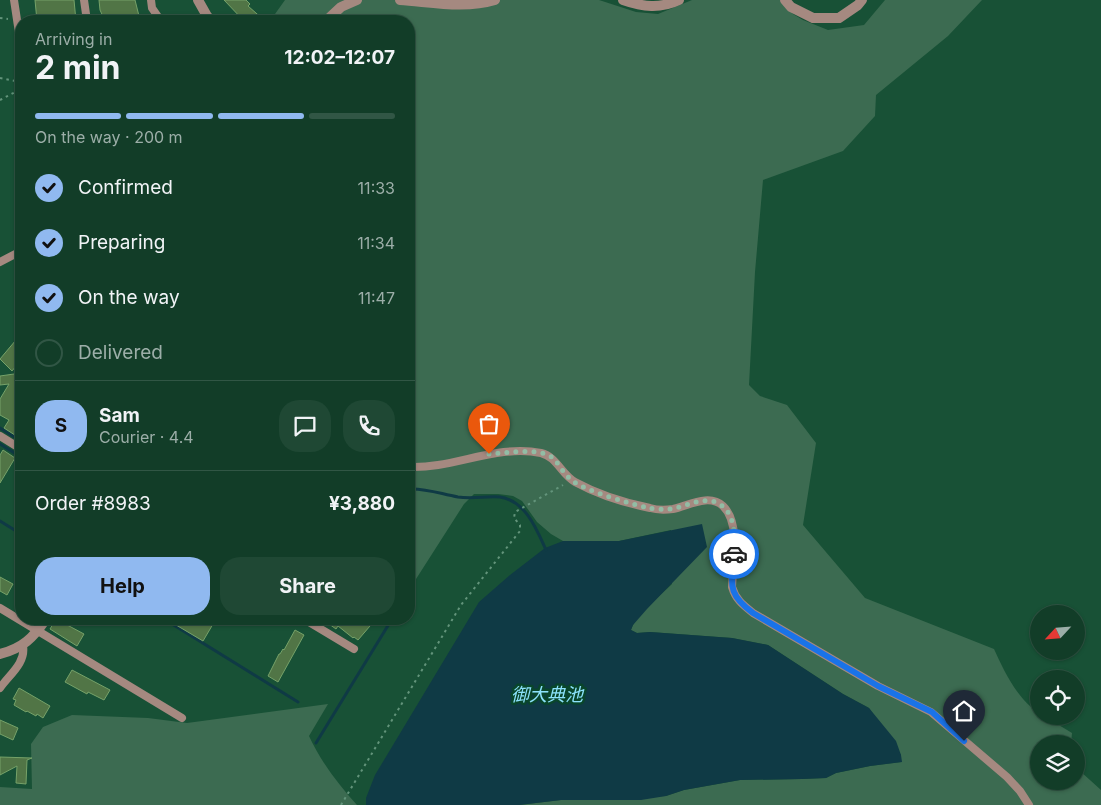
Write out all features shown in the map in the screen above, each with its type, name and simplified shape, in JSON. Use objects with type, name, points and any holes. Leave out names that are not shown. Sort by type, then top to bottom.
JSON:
[{"type":"street","points":[[14,0],[16,15]]},
{"type":"street","points":[[84,0],[86,15]]},
{"type":"street","points":[[151,0],[152,8],[156,15]]},
{"type":"street","points":[[198,0],[205,15]]},
{"type":"street","points":[[332,15],[341,7],[357,0]]},
{"type":"street","points":[[400,0],[481,4],[494,0]]},
{"type":"street","points":[[623,0],[650,7],[679,0]]},
{"type":"street","points":[[785,0],[791,7],[814,18],[839,18],[862,0]]},
{"type":"street","points":[[0,262],[15,254]]},
{"type":"street","points":[[0,436],[15,445]]},
{"type":"street","points":[[415,466],[489,454],[541,453],[552,458],[573,481],[601,493],[650,508],[670,509],[705,500],[712,500],[723,506],[729,514],[735,532],[732,587],[734,595],[741,604],[878,686],[932,712],[1007,777],[1020,791],[1029,805]]},
{"type":"street","points":[[0,608],[15,617]]},
{"type":"street","points":[[28,625],[182,718]]},
{"type":"street","points":[[0,654],[23,646],[42,625]]},
{"type":"street","points":[[314,625],[354,648]]},
{"type":"street","points":[[0,688],[14,672],[24,653],[23,646]]},
{"type":"path","points":[[0,78],[15,81]]},
{"type":"path","points":[[0,100],[15,92]]},
{"type":"path","points":[[341,805],[461,605],[520,531],[520,525],[514,518],[515,512],[565,484],[570,478]]},
{"type":"green space","points":[[285,0],[599,0],[636,12],[658,14],[692,0],[781,0],[793,14],[828,30],[864,25],[885,0],[982,0],[948,36],[876,95],[875,116],[843,151],[763,180],[755,272],[749,385],[760,396],[787,405],[816,443],[803,525],[865,598],[994,649],[1007,675],[1030,706],[1030,725],[1059,725],[1072,733],[1072,735],[1030,735],[1030,790],[1085,790],[1085,776],[1101,790],[1101,805],[519,805],[561,800],[666,796],[684,790],[740,780],[826,778],[836,773],[901,762],[901,755],[869,708],[843,694],[768,645],[732,638],[650,632],[637,633],[631,630],[643,612],[672,584],[671,530],[619,541],[563,541],[537,522],[522,501],[513,496],[474,494],[464,504],[415,581],[415,15],[274,15]]},
{"type":"green space","points":[[328,704],[309,736],[330,772],[357,805],[0,805],[0,787],[32,789],[31,744],[43,727],[72,715],[148,718],[187,723]]},
{"type":"water","name":"御大典池","points":[[702,524],[707,547],[647,609],[631,630],[637,633],[650,632],[732,638],[768,645],[843,694],[869,708],[896,741],[902,762],[836,773],[826,778],[740,780],[641,800],[561,800],[519,805],[366,805],[366,798],[375,775],[479,602],[510,575],[545,548],[563,541],[619,541]]},
{"type":"building","points":[[35,0],[74,0],[75,15],[36,15]]},
{"type":"building","points":[[99,0],[135,0],[139,15],[102,15]]},
{"type":"building","points":[[224,0],[246,0],[250,4],[248,6],[258,15],[238,15]]},
{"type":"building","points":[[15,341],[15,367],[12,371],[0,359]]},
{"type":"building","points":[[15,374],[15,435],[4,428],[9,420],[0,415],[0,399],[9,384],[0,385],[0,376]]},
{"type":"building","points":[[3,450],[15,458],[0,483],[0,455]]},
{"type":"building","points":[[0,577],[13,584],[7,595],[0,591]]},
{"type":"building","points":[[52,625],[67,625],[84,634],[77,646],[50,629]]},
{"type":"building","points":[[176,625],[212,625],[203,641]]},
{"type":"building","points":[[330,625],[371,625],[358,640],[338,626],[336,629]]},
{"type":"building","points":[[295,630],[304,635],[278,682],[268,676],[279,654],[284,650]]},
{"type":"building","points":[[72,670],[110,690],[104,700],[88,692],[87,694],[65,682]]},
{"type":"building","points":[[19,688],[50,706],[43,718],[14,705],[16,700],[13,699]]},
{"type":"building","points":[[0,720],[18,728],[13,740],[0,734]]},
{"type":"building","points":[[0,757],[32,758],[27,760],[26,784],[16,783],[17,766],[0,775]]},
{"type":"waterway","points":[[0,428],[15,437]]},
{"type":"waterway","points":[[0,444],[15,453]]},
{"type":"waterway","points":[[415,489],[458,497],[500,497],[509,500],[524,510],[539,534],[546,550]]},
{"type":"waterway","points":[[0,521],[15,530]]},
{"type":"waterway","points":[[174,625],[298,702]]},
{"type":"waterway","points":[[316,743],[388,625]]},
{"type":"way so far","points":[[489,454],[541,453],[552,458],[573,481],[601,493],[650,508],[670,509],[712,500],[723,506],[729,514],[735,532],[734,554]]},
{"type":"route","points":[[734,554],[732,587],[734,595],[741,604],[753,613],[878,686],[932,712],[964,741]]}]
